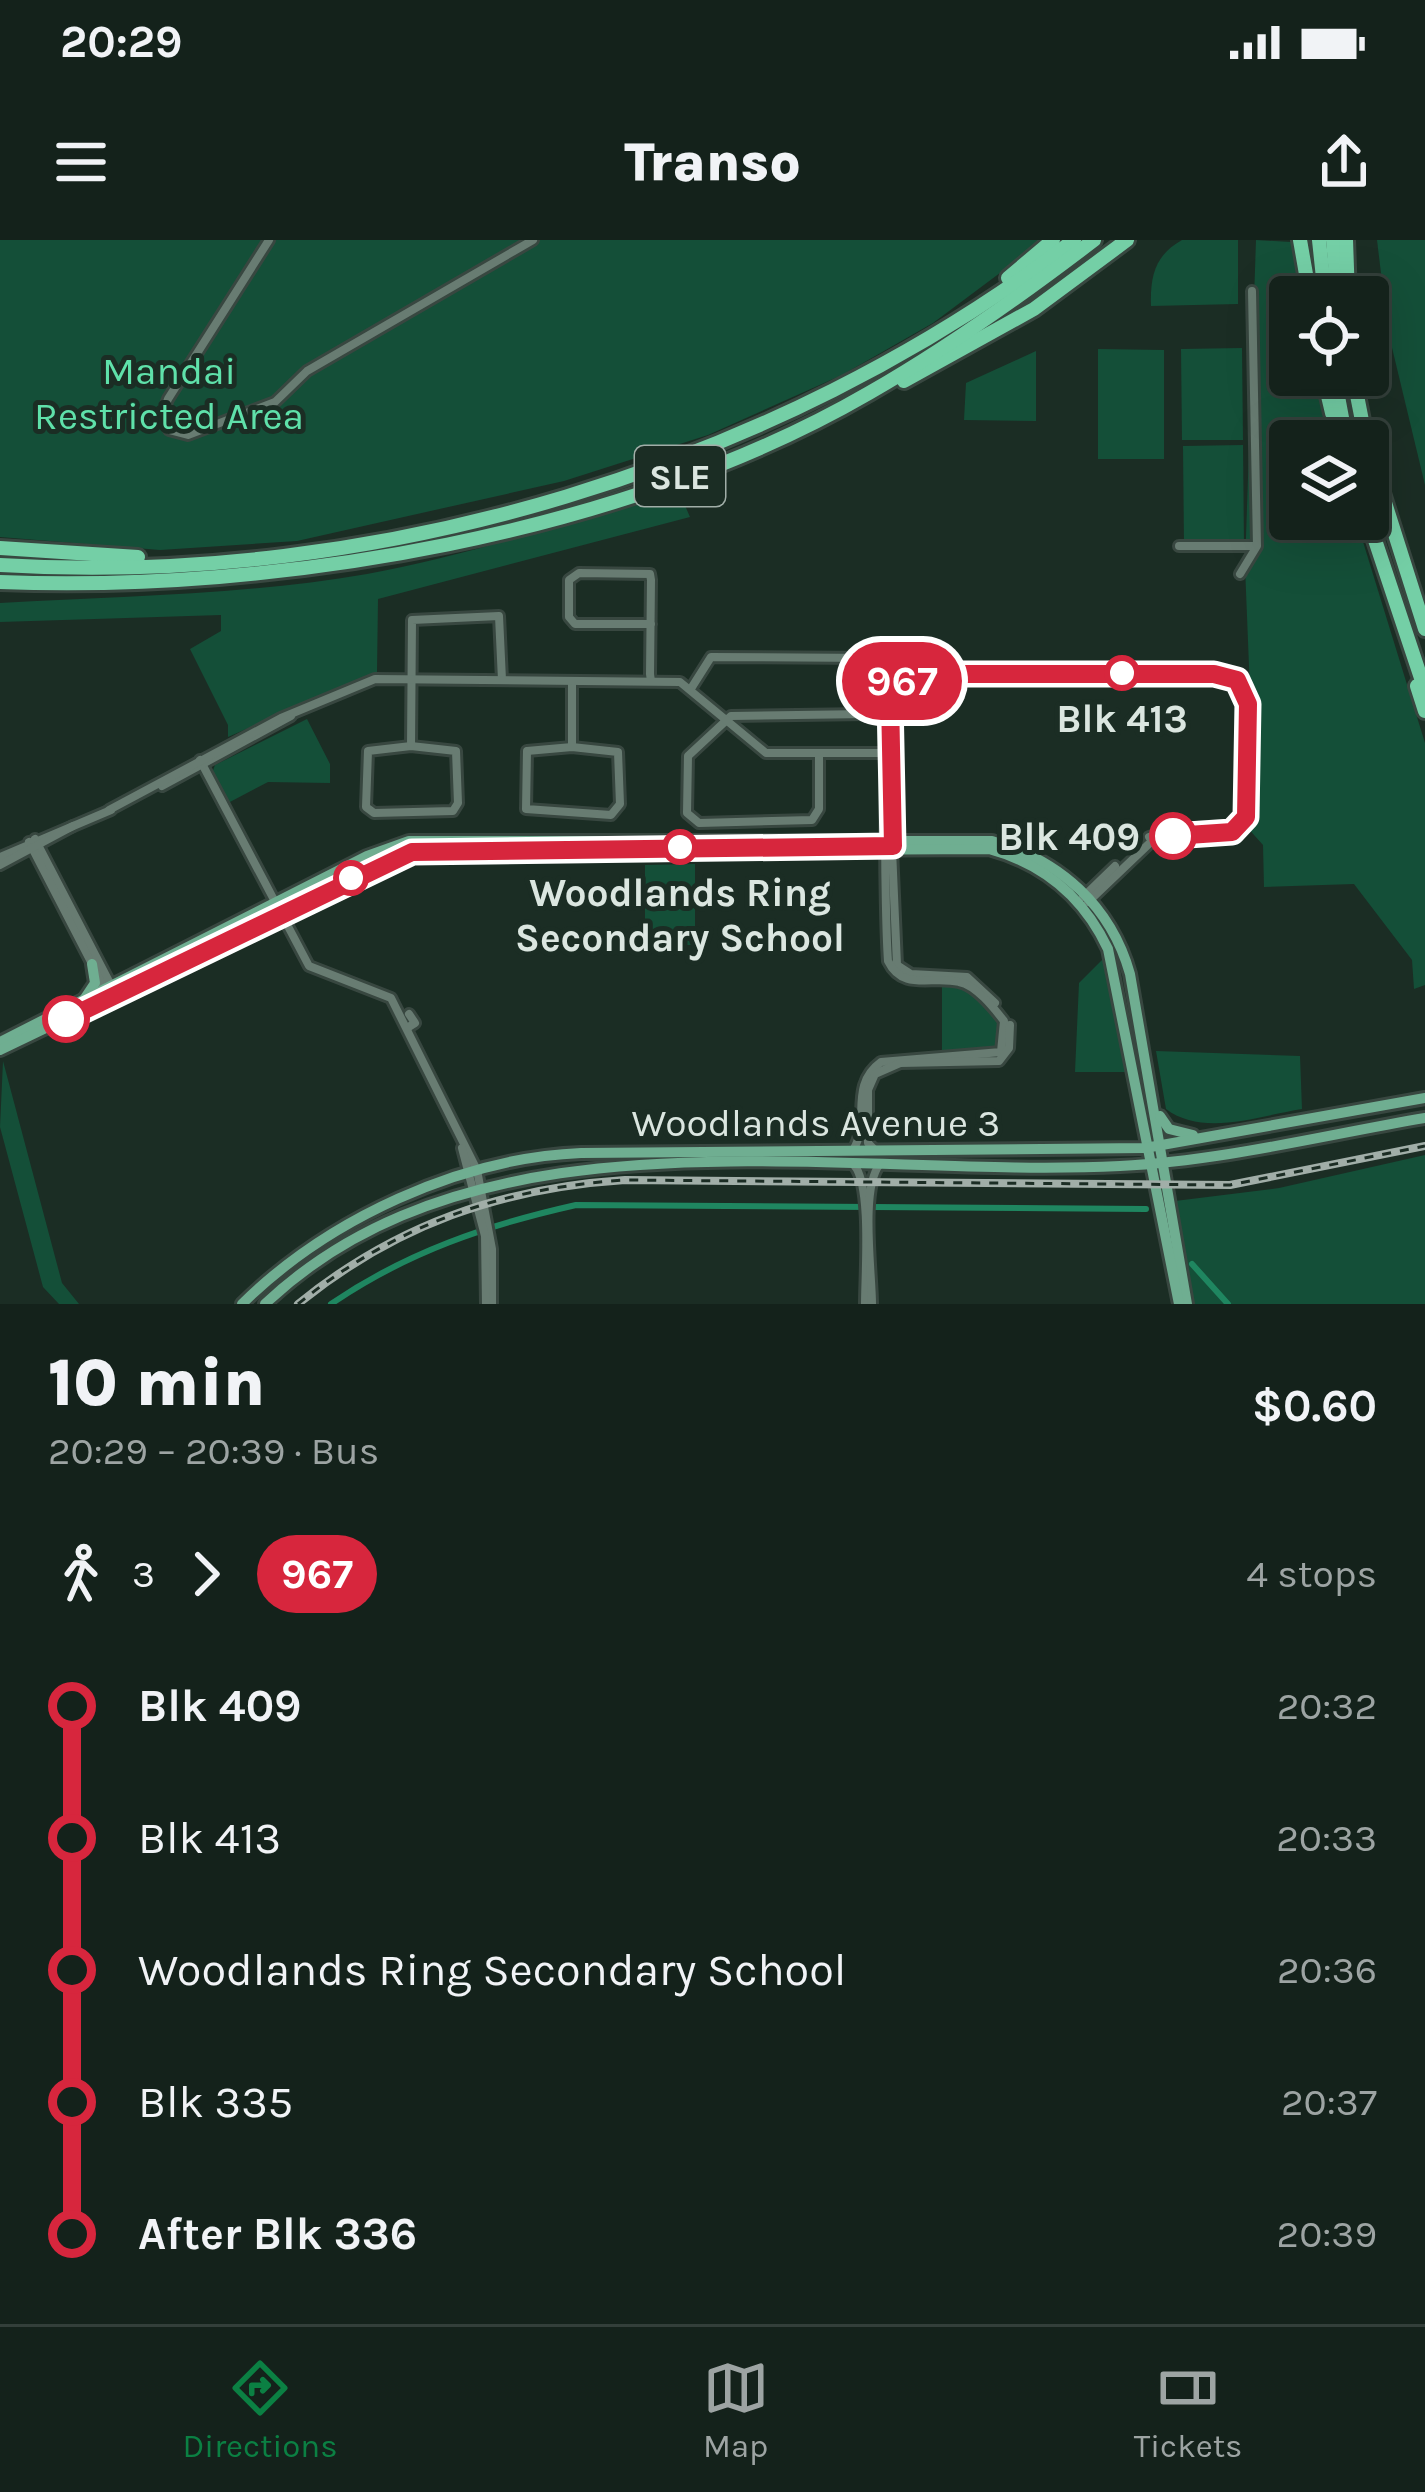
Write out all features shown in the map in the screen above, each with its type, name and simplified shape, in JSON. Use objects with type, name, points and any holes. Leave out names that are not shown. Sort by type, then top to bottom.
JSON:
[{"type":"highway","points":[[970,314],[1053,240]]},
{"type":"highway","points":[[970,314],[1074,240]]},
{"type":"highway","name":"SLE","points":[[0,581],[51,584],[234,575],[358,561],[453,542],[652,486],[865,396],[987,318],[1094,240]]},
{"type":"highway","points":[[865,396],[904,381],[1034,309],[1127,240]]},
{"type":"highway","points":[[1298,240],[1308,276]]},
{"type":"highway","points":[[1319,240],[1322,276]]},
{"type":"highway","points":[[1333,240],[1336,276]]},
{"type":"highway","points":[[1346,240],[1347,276]]},
{"type":"highway","name":"SLE","points":[[0,565],[112,567],[362,543],[620,479],[708,448],[828,393],[970,314]]},
{"type":"highway","points":[[1389,515],[1425,629]]},
{"type":"highway","points":[[1374,540],[1425,711]]},
{"type":"highway","points":[[0,548],[198,560]]},
{"type":"highway","points":[[0,591],[51,584]]},
{"type":"highway","points":[[1392,600],[1425,691]]},
{"type":"main road","points":[[0,1046],[276,910],[389,847],[425,839],[890,841],[966,837],[1004,844],[1059,870],[1084,901],[1109,921],[1127,963],[1183,1304]]},
{"type":"main road","points":[[83,1001],[95,983],[92,964]]},
{"type":"main road","points":[[0,1046],[83,1001],[110,992]]},
{"type":"main road","name":"Woodlands Avenue 3","points":[[242,1304],[296,1259],[353,1223],[474,1171],[568,1153],[1155,1147],[1425,1098]]},
{"type":"main road","points":[[1147,1102],[1172,1131],[1224,1134]]},
{"type":"main road","points":[[1112,1149],[1134,1136],[1147,1102]]},
{"type":"main road","name":"Woodlands Avenue 3","points":[[265,1304],[356,1238],[483,1187],[602,1167],[1120,1166],[1425,1118]]},
{"type":"main road","points":[[1164,1191],[1174,1172],[1218,1153]]},
{"type":"main road","points":[[1120,1166],[1144,1174],[1164,1191]]},
{"type":"street","points":[[269,240],[168,399],[164,413],[169,430],[188,435],[275,402],[307,371],[533,240]]},
{"type":"street","points":[[1240,574],[1257,546],[1252,291]]},
{"type":"street","points":[[1179,546],[1257,546]]},
{"type":"street","points":[[650,624],[575,624],[569,617],[569,580],[579,573],[650,574],[650,624],[650,681]]},
{"type":"street","points":[[410,746],[412,620],[499,616],[502,680]]},
{"type":"street","points":[[692,687],[711,657],[874,658]]},
{"type":"street","points":[[853,1150],[859,1142],[861,1088],[873,1067],[889,1058],[994,1056],[1005,1043],[1004,1021],[969,986],[908,980],[894,972],[887,956],[891,694],[912,675],[1227,676],[1241,685],[1248,704],[1248,804],[1241,824],[1227,833],[1153,840],[1084,901]]},
{"type":"street","points":[[572,680],[572,747]]},
{"type":"street","points":[[0,861],[361,683],[650,681],[692,687],[759,750],[890,753]]},
{"type":"street","points":[[819,754],[819,809],[812,820],[694,822],[687,813],[688,759],[727,718],[752,713],[867,714]]},
{"type":"street","points":[[410,746],[456,751],[458,803],[453,811],[374,813],[366,807],[366,755],[373,748],[410,746]]},
{"type":"street","points":[[572,747],[618,752],[620,804],[611,814],[526,809],[527,751],[572,747]]},
{"type":"street","points":[[199,764],[306,969],[374,992],[388,1003],[483,1187],[489,1304]]},
{"type":"street","points":[[875,1150],[868,1143],[868,1090],[874,1074],[901,1063],[992,1063],[1007,1053],[1012,1036],[1003,1011],[971,979],[898,968],[890,841]]},
{"type":"street","points":[[34,844],[110,992]]},
{"type":"street","points":[[34,844],[110,992]]},
{"type":"street","points":[[276,910],[309,965],[382,991],[407,1028],[474,1171]]},
{"type":"street","points":[[407,1028],[415,1023],[410,1014]]},
{"type":"street","points":[[866,1199],[880,1164]]},
{"type":"street","points":[[854,1165],[861,1173],[866,1199],[868,1304]]},
{"type":"green space","name":"Mandai Restricted Area","points":[[0,240],[1044,240],[933,323],[842,375],[708,435],[564,481],[297,541],[160,550],[0,537]]},
{"type":"green space","points":[[1182,240],[1238,240],[1238,304],[1151,306],[1156,267]]},
{"type":"green space","points":[[1256,240],[1291,242],[1303,276],[1269,276],[1269,396],[1325,396],[1332,420],[1269,420],[1269,540],[1362,540],[1425,743],[1425,985],[1414,989],[1412,960],[1354,884],[1264,887],[1263,845],[1246,826],[1255,816],[1245,566]]},
{"type":"green space","points":[[1377,240],[1425,240],[1425,485],[1389,335],[1389,276],[1381,276]]},
{"type":"green space","points":[[1242,348],[1243,440],[1182,440],[1181,349]]},
{"type":"green space","points":[[1098,349],[1164,350],[1164,459],[1098,459]]},
{"type":"green space","points":[[1036,351],[1036,421],[964,420],[966,383]]},
{"type":"green space","points":[[1243,445],[1244,544],[1184,545],[1183,446]]},
{"type":"green space","points":[[677,487],[690,517],[378,599],[377,672],[228,737],[228,725],[190,649],[221,631],[221,615],[0,622],[0,603],[230,591],[367,574],[484,547]]},
{"type":"green space","points":[[307,719],[330,764],[330,783],[268,782],[228,803],[212,773],[215,765]]},
{"type":"green space","points":[[695,864],[695,945],[645,945],[645,865]]},
{"type":"green space","points":[[1103,959],[1126,1072],[1075,1072],[1079,983]]},
{"type":"green space","points":[[942,983],[970,988],[1001,1020],[999,1047],[942,1051]]},
{"type":"green space","points":[[1156,1051],[1300,1056],[1302,1109],[1231,1122],[1181,1117],[1166,1109]]},
{"type":"green space","points":[[3,1061],[62,1283],[79,1304],[59,1304],[43,1287],[0,1127]]},
{"type":"green space","points":[[1425,1155],[1425,1304],[1192,1304],[1175,1201],[1279,1188]]},
{"type":"waterway","points":[[331,1304],[389,1269],[449,1242],[576,1205],[1146,1209]]},
{"type":"waterway","points":[[1192,1264],[1228,1304]]},
{"type":"railway","points":[[298,1304],[335,1276],[411,1232],[493,1202],[579,1184],[625,1180],[1230,1185],[1425,1146]]},
{"type":"bus line","name":"967","points":[[66,1019],[395,856],[412,852],[893,846],[890,699],[896,685],[921,674],[1214,674],[1237,680],[1248,704],[1246,817],[1232,832],[1173,836]]},
{"type":"place","name":"Blk 413","points":[[1122,673]]},
{"type":"place","name":"Blk 409","points":[[1173,836]]},
{"type":"place","name":"Woodlands Ring Secondary School","points":[[680,847]]}]
